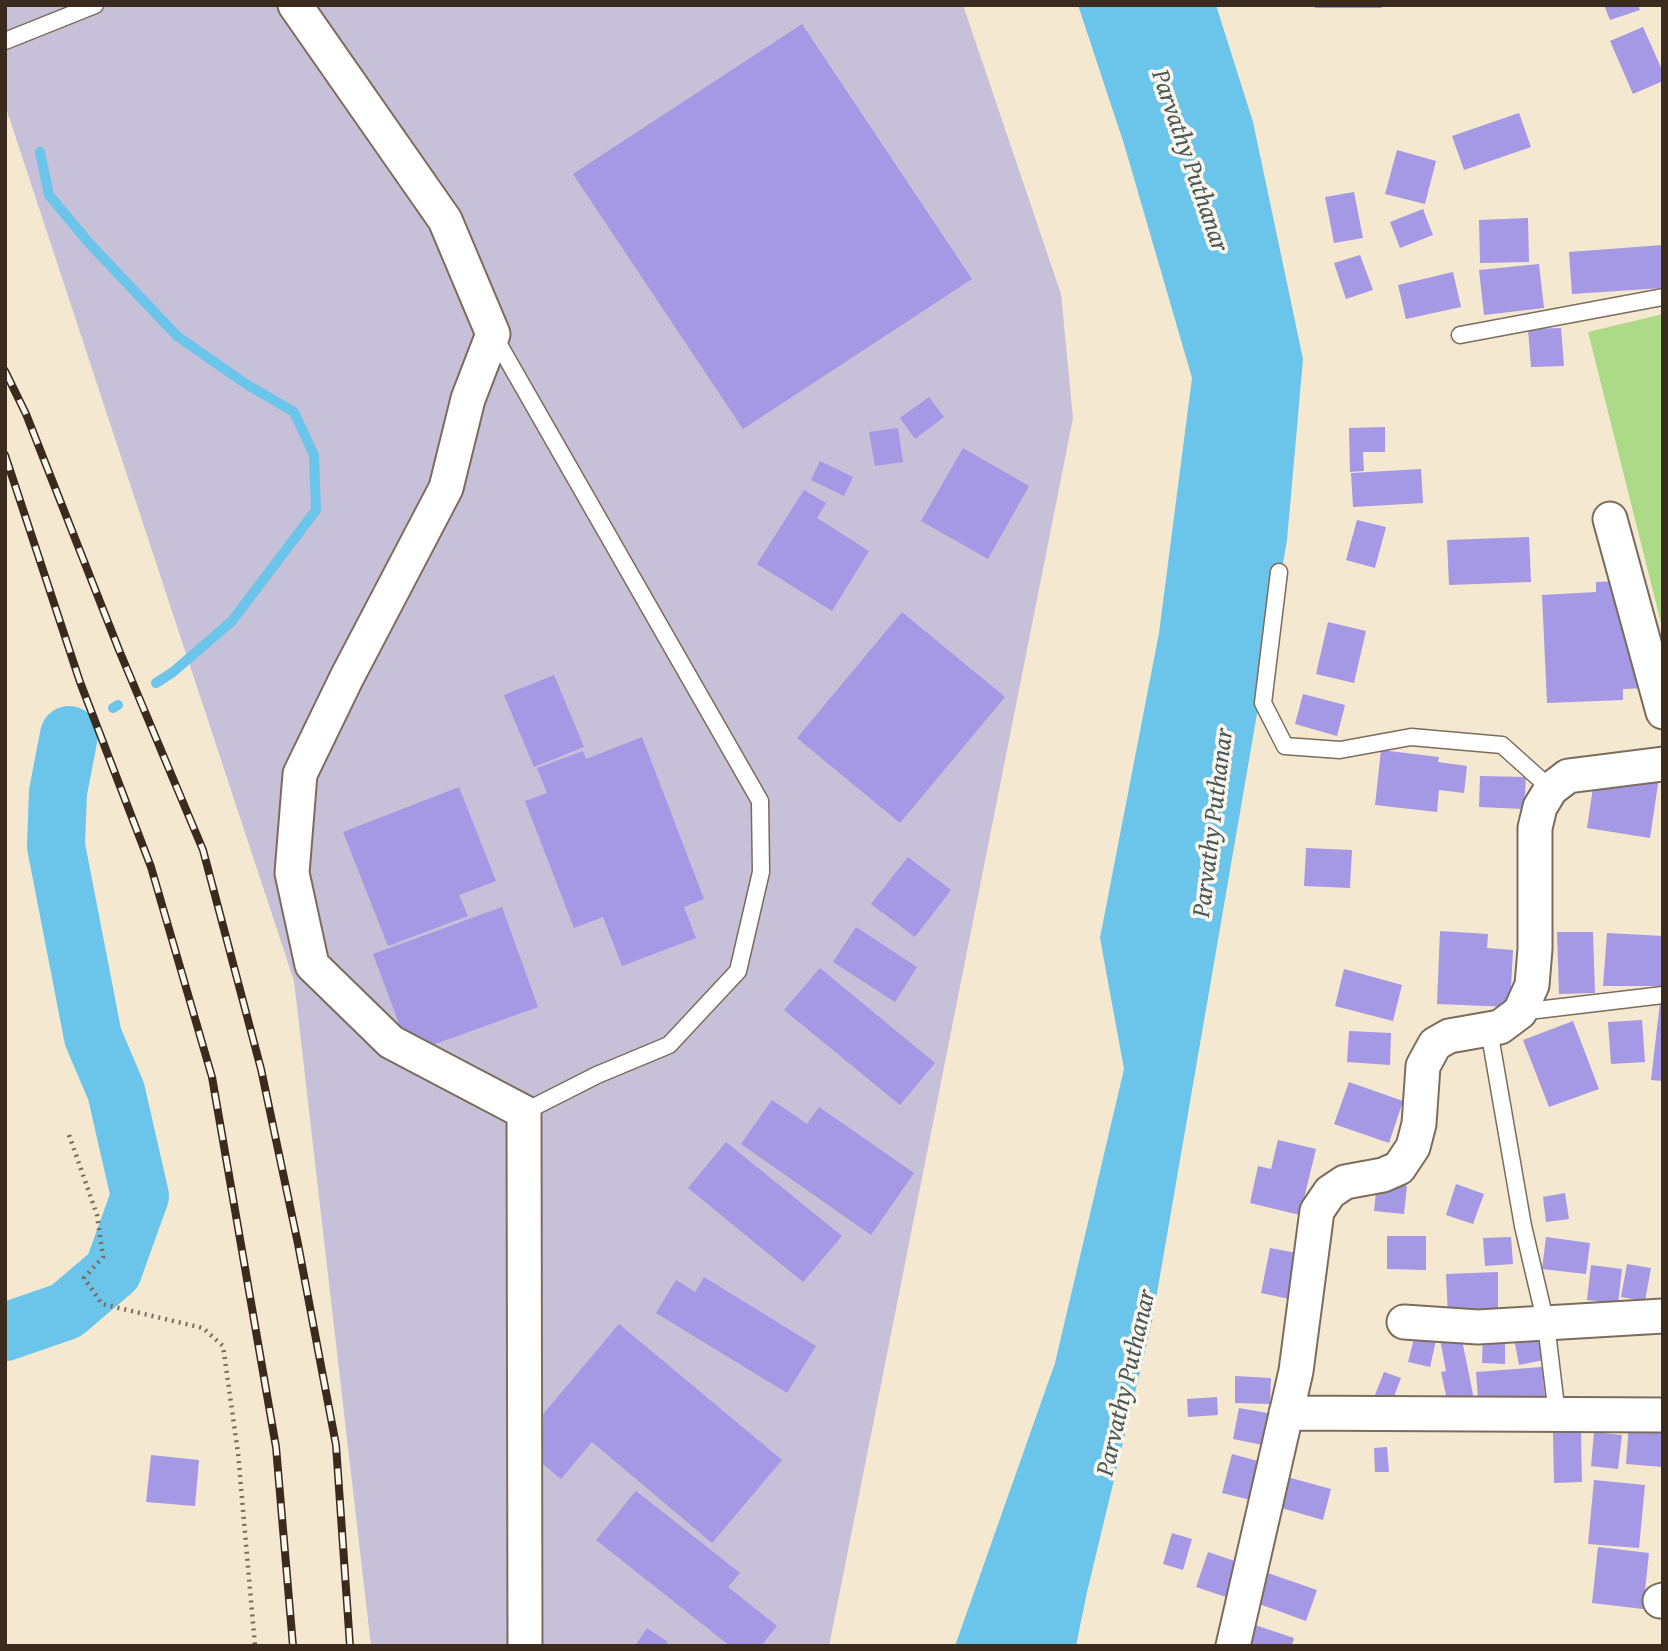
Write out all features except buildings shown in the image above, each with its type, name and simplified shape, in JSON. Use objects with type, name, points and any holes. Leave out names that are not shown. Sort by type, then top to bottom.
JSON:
[{"type":"street","points":[[295,5],[445,220],[493,334],[468,399],[446,488],[347,677],[300,774],[292,873],[312,965],[391,1042],[524,1112],[525,1646]]},
{"type":"street","points":[[1610,519],[1663,712]]},
{"type":"street","points":[[1233,1646],[1296,1371],[1317,1211],[1330,1192],[1345,1182],[1383,1175],[1399,1168],[1413,1147],[1419,1124],[1423,1066],[1435,1044],[1449,1036],[1500,1027],[1520,1012],[1532,985],[1535,949],[1535,828],[1540,807],[1550,789],[1568,776],[1663,764]]},
{"type":"street","points":[[1404,1322],[1478,1327],[1663,1317]]},
{"type":"street","points":[[1286,1413],[1663,1415]]},
{"type":"lane","points":[[5,41],[95,5]]},
{"type":"lane","points":[[1460,335],[1663,297]]},
{"type":"lane","points":[[493,334],[761,801],[761,873],[738,971],[670,1045],[597,1075],[524,1112]]},
{"type":"lane","points":[[1279,572],[1263,703],[1285,746],[1340,750],[1411,737],[1502,745],[1550,789]]},
{"type":"lane","points":[[1520,1012],[1663,995]]},
{"type":"lane","points":[[1489,1030],[1523,1226],[1546,1324],[1557,1415]]},
{"type":"path","points":[[69,1135],[97,1215],[103,1257],[84,1278],[102,1304],[203,1328],[223,1346],[238,1453],[255,1646]]},
{"type":"shaded area","points":[[5,5],[963,5],[1061,294],[1073,418],[829,1646],[371,1646],[294,981],[5,105]]},
{"type":"green space","points":[[1663,314],[1663,631],[1588,332]]},
{"type":"water","name":"Parvathy Puthanar","points":[[1078,5],[1216,5],[1253,122],[1303,359],[1287,540],[1152,1322],[1076,1646],[955,1646],[1055,1363],[1124,1069],[1100,938],[1159,633],[1192,378],[1124,144]]},
{"type":"waterway","points":[[40,152],[49,195],[89,243],[177,336],[246,384],[294,412],[314,455],[316,510],[232,621],[173,672],[156,683]]},
{"type":"waterway","points":[[113,708],[118,705]]},
{"type":"waterway","points":[[69,735],[76,730]]},
{"type":"waterway","points":[[5,1332],[66,1311],[113,1271],[140,1196],[116,1091],[93,1037],[56,846],[58,792],[69,735]]},
{"type":"railway","points":[[5,371],[26,414],[119,650],[203,850],[261,1069],[336,1445],[350,1646]]},
{"type":"railway","points":[[5,455],[80,682],[151,867],[212,1077],[276,1447],[293,1646]]}]
